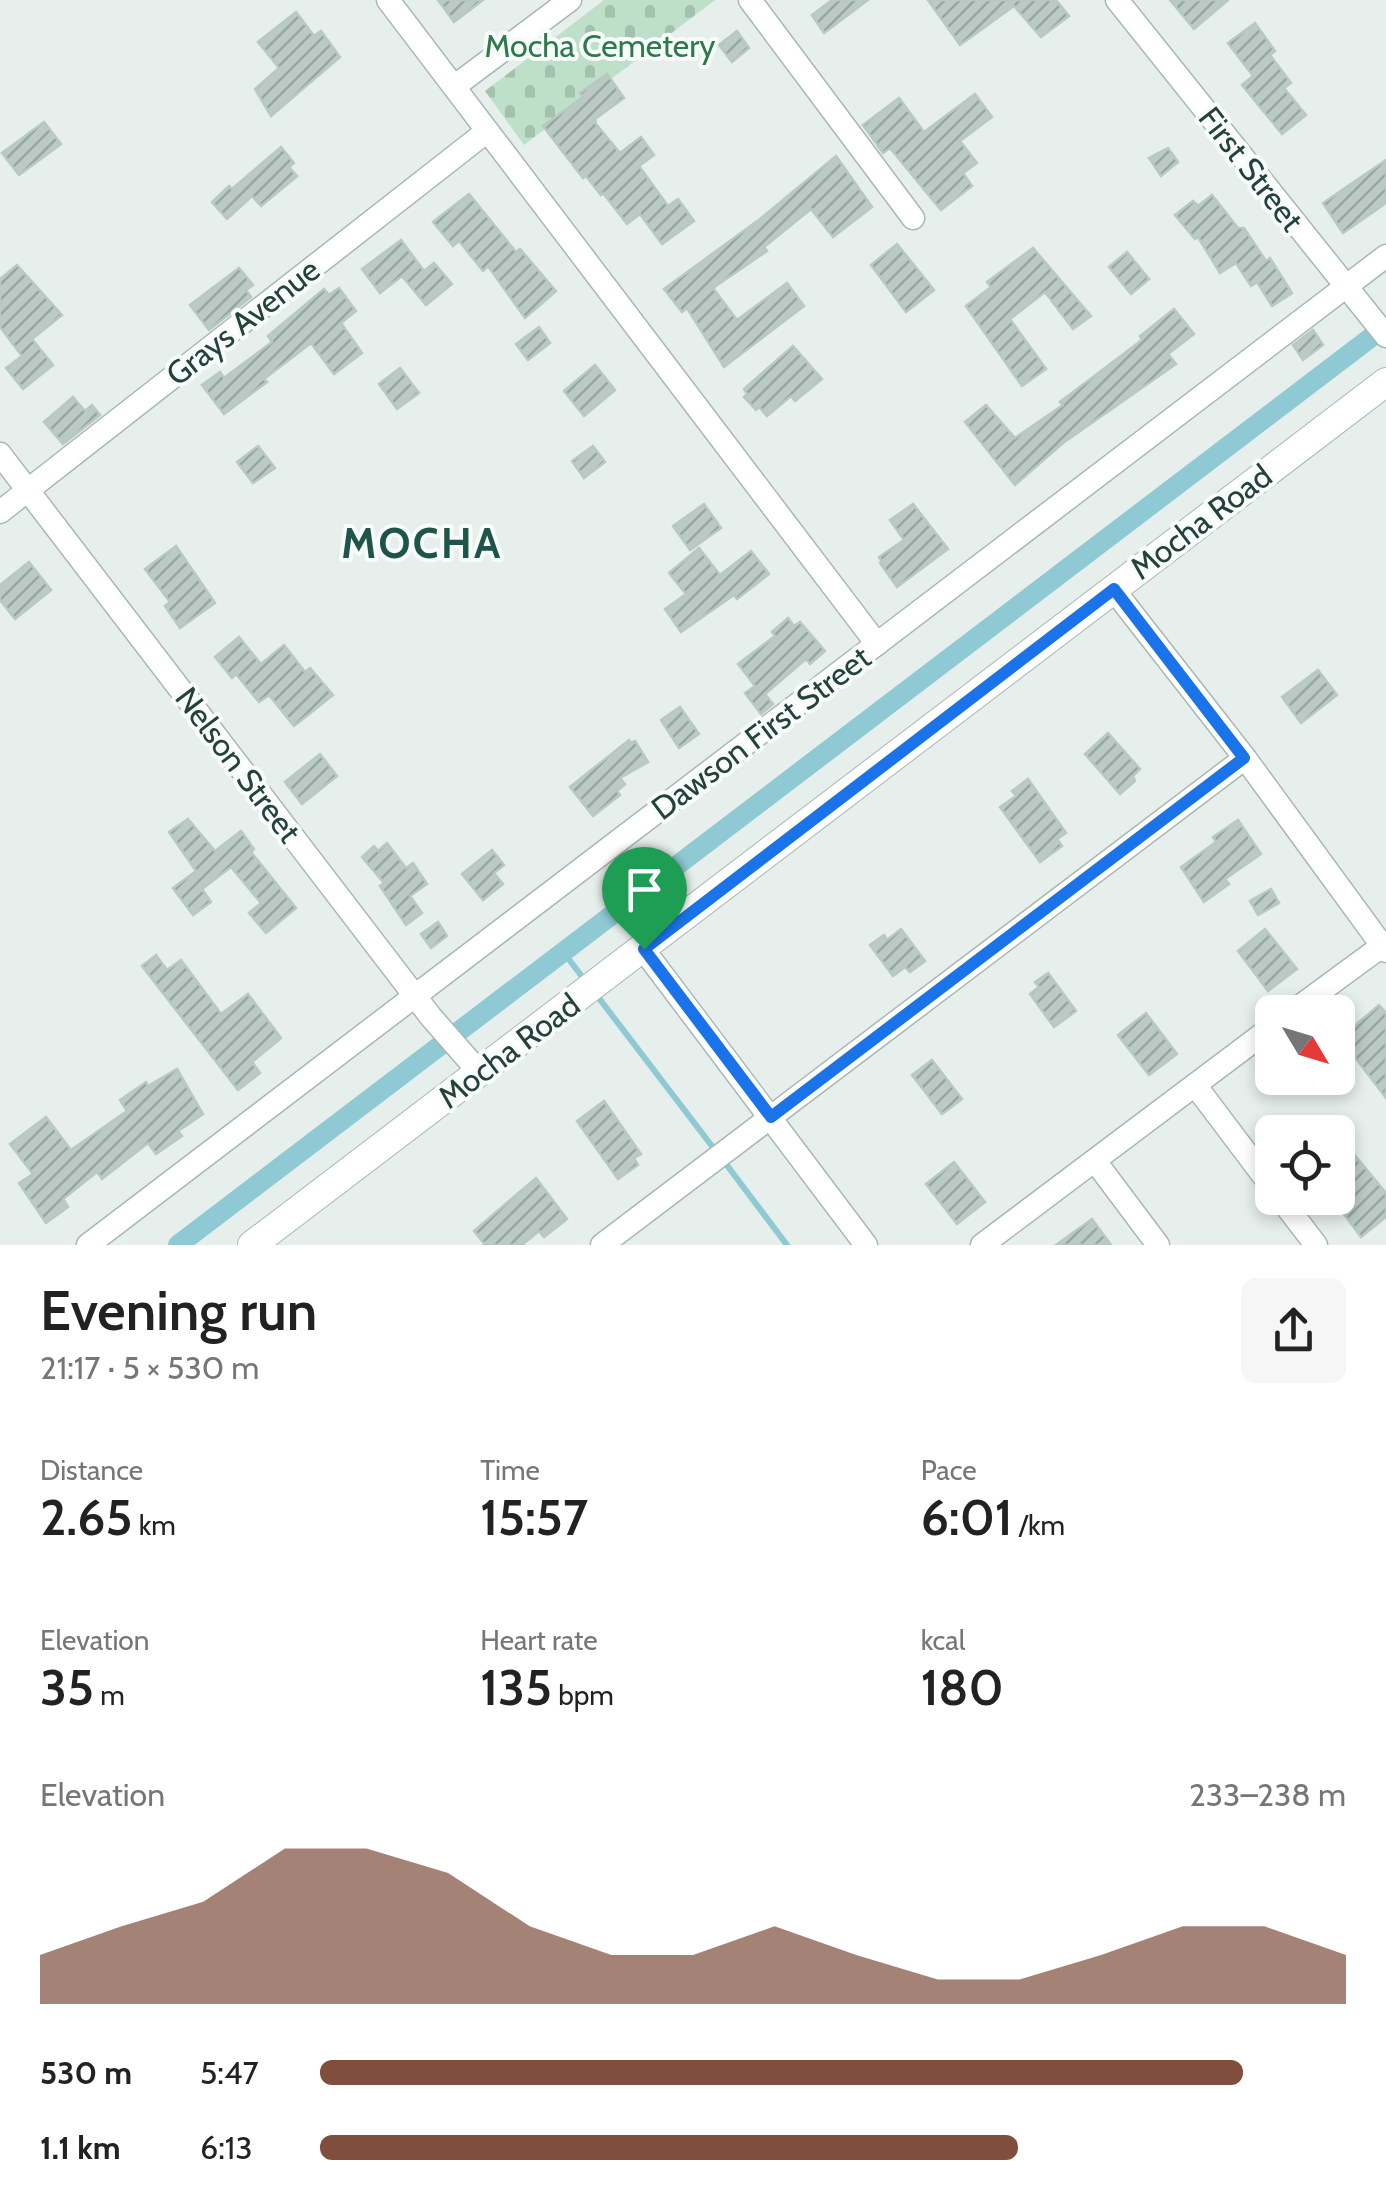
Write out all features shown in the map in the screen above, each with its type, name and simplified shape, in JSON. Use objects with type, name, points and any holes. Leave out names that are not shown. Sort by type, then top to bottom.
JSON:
[{"type":"street","points":[[388,0],[877,644]]},
{"type":"street","points":[[455,86],[570,0]]},
{"type":"street","points":[[750,0],[913,218]]},
{"type":"street","name":"First Street","points":[[1117,0],[1386,336]]},
{"type":"street","name":"Grays Avenue","points":[[0,512],[486,132]]},
{"type":"street","name":"Dawson First Street","points":[[88,1245],[1386,256]]},
{"type":"street","name":"Mocha Road","points":[[255,1244],[474,1064],[644,949],[1386,382]]},
{"type":"street","name":"Nelson Street","points":[[0,454],[431,1017],[474,1064]]},
{"type":"street","points":[[1114,589],[1384,948],[1316,995]]},
{"type":"street","points":[[602,1245],[1244,758]]},
{"type":"street","points":[[644,949],[866,1245]]},
{"type":"street","points":[[982,1245],[1255,1041]]},
{"type":"street","points":[[1196,1085],[1255,1164]]},
{"type":"street","points":[[1095,1161],[1158,1245]]},
{"type":"street","points":[[1293,1215],[1316,1245]]},
{"type":"green space","name":"Mocha Cemetery","points":[[604,0],[715,0],[524,145],[485,91]]},
{"type":"building","points":[[438,0],[483,0],[454,22]]},
{"type":"building","points":[[832,0],[868,0],[824,33],[812,15]]},
{"type":"building","points":[[928,0],[1056,0],[1069,16],[1041,37],[1014,6],[960,45]]},
{"type":"building","points":[[1170,0],[1228,0],[1194,29]]},
{"type":"building","points":[[296,12],[314,36],[321,31],[340,57],[271,116],[255,89],[279,68],[258,42]]},
{"type":"building","points":[[1255,23],[1275,51],[1270,55],[1291,83],[1284,88],[1306,115],[1282,134],[1242,85],[1253,76],[1228,43]]},
{"type":"building","points":[[737,31],[749,48],[732,62],[719,45]]},
{"type":"building","points":[[607,74],[624,98],[595,119],[596,124],[620,153],[641,137],[654,155],[639,166],[668,206],[678,199],[694,221],[662,244],[640,214],[627,224],[603,193],[586,176],[583,178],[543,126]]},
{"type":"building","points":[[975,94],[992,117],[960,141],[977,163],[963,173],[972,186],[941,210],[890,148],[883,153],[863,125],[899,98],[924,132]]},
{"type":"building","points":[[44,122],[61,144],[19,175],[2,153]]},
{"type":"building","points":[[281,147],[294,163],[289,167],[297,176],[261,206],[252,196],[227,219],[212,202]]},
{"type":"building","points":[[1168,148],[1178,162],[1161,176],[1149,158]]},
{"type":"building","points":[[836,156],[872,207],[833,237],[811,209],[764,247],[767,251],[713,288],[737,320],[787,283],[804,306],[724,367],[687,308],[682,312],[664,289],[760,219]]},
{"type":"building","points":[[1386,160],[1386,203],[1343,233],[1323,203]]},
{"type":"building","points":[[469,194],[516,252],[520,249],[556,291],[525,318],[488,266],[483,271],[459,241],[453,246],[433,222]]},
{"type":"building","points":[[1212,195],[1238,228],[1244,228],[1266,261],[1270,258],[1292,293],[1272,306],[1257,282],[1251,286],[1236,263],[1220,273],[1198,237],[1195,239],[1175,215],[1193,201],[1198,206]]},
{"type":"building","points":[[401,240],[424,271],[434,263],[452,284],[426,305],[402,276],[380,293],[362,269]]},
{"type":"building","points":[[897,244],[934,290],[906,312],[871,265]]},
{"type":"building","points":[[1033,248],[1091,316],[1073,329],[1045,292],[1010,319],[1046,369],[1022,386],[966,306],[991,287],[987,282]]},
{"type":"building","points":[[1127,252],[1149,279],[1131,294],[1109,267]]},
{"type":"building","points":[[17,265],[62,315],[32,339],[53,365],[23,389],[6,368],[22,356],[0,327],[0,279]]},
{"type":"building","points":[[239,268],[253,285],[246,290],[251,297],[209,330],[190,305]]},
{"type":"building","points":[[339,288],[356,311],[341,323],[362,353],[334,374],[311,343],[224,414],[202,385],[220,372],[224,378],[272,342],[268,336],[324,289],[329,295]]},
{"type":"building","points":[[1174,309],[1194,334],[1168,354],[1176,364],[1063,443],[1015,485],[965,422],[986,405],[1015,438],[1063,405],[1060,402],[1142,340],[1140,336]]},
{"type":"building","points":[[539,327],[550,343],[528,360],[516,344]]},
{"type":"building","points":[[1313,330],[1323,345],[1303,360],[1293,345]]},
{"type":"building","points":[[793,346],[822,379],[795,401],[791,396],[767,416],[744,397],[744,389]]},
{"type":"building","points":[[595,365],[615,390],[584,416],[564,391]]},
{"type":"building","points":[[400,368],[419,393],[397,409],[379,384]]},
{"type":"building","points":[[73,397],[85,411],[92,405],[100,415],[63,444],[44,422]]},
{"type":"building","points":[[258,446],[275,468],[253,483],[237,462]]},
{"type":"building","points":[[593,446],[605,462],[584,478],[572,461]]},
{"type":"building","points":[[704,504],[721,528],[690,550],[673,526]]},
{"type":"building","points":[[913,504],[948,549],[897,587],[879,557],[904,540],[890,520]]},
{"type":"building","points":[[176,546],[215,603],[180,628],[165,606],[170,602],[145,569]]},
{"type":"building","points":[[699,548],[720,575],[751,551],[769,574],[737,599],[734,595],[681,632],[665,609],[686,594],[669,573]]},
{"type":"building","points":[[29,562],[51,590],[15,619],[0,600],[0,585]]},
{"type":"building","points":[[788,618],[794,626],[800,622],[825,651],[810,664],[806,659],[765,694],[773,704],[761,714],[745,693],[755,686],[738,664],[775,636],[772,632]]},
{"type":"building","points":[[239,637],[261,664],[284,645],[305,672],[310,668],[333,695],[294,726],[269,695],[259,702],[236,674],[232,678],[215,657]]},
{"type":"building","points":[[1318,670],[1337,695],[1301,723],[1282,697]]},
{"type":"building","points":[[680,707],[699,734],[679,748],[661,720]]},
{"type":"building","points":[[1108,733],[1140,769],[1133,776],[1135,781],[1120,794],[1085,754]]},
{"type":"building","points":[[629,740],[635,741],[648,762],[620,778],[625,784],[617,791],[620,795],[593,816],[570,787]]},
{"type":"building","points":[[320,754],[337,776],[302,804],[285,782]]},
{"type":"building","points":[[1028,779],[1066,833],[1057,839],[1062,846],[1040,862],[1000,807],[1016,796],[1012,791]]},
{"type":"building","points":[[188,819],[215,851],[241,831],[254,849],[251,852],[296,908],[266,933],[249,913],[261,903],[231,867],[202,889],[211,902],[193,915],[173,888],[196,871],[169,832]]},
{"type":"building","points":[[1238,820],[1261,854],[1225,879],[1229,884],[1204,902],[1181,867]]},
{"type":"building","points":[[387,843],[406,868],[413,863],[427,884],[410,896],[422,913],[406,925],[380,886],[384,883],[362,857],[374,846],[378,851]]},
{"type":"building","points":[[492,850],[504,865],[494,873],[503,884],[483,900],[462,874]]},
{"type":"building","points":[[1271,889],[1279,903],[1258,915],[1250,901]]},
{"type":"building","points":[[438,922],[447,936],[431,948],[421,934]]},
{"type":"building","points":[[901,929],[925,961],[910,972],[905,967],[893,976],[870,945],[884,935],[887,940]]},
{"type":"building","points":[[1265,929],[1297,969],[1268,991],[1238,951]]},
{"type":"building","points":[[156,955],[167,970],[181,960],[221,1014],[248,994],[281,1038],[252,1062],[260,1073],[238,1090],[142,966]]},
{"type":"building","points":[[1048,973],[1076,1011],[1054,1027],[1030,994],[1039,987],[1035,982]]},
{"type":"building","points":[[1379,1005],[1386,1013],[1386,1098],[1355,1057],[1355,1025]]},
{"type":"building","points":[[1146,1013],[1177,1054],[1149,1075],[1118,1035]]},
{"type":"building","points":[[932,1060],[962,1099],[942,1114],[912,1075]]},
{"type":"building","points":[[177,1069],[203,1114],[178,1131],[182,1136],[156,1154],[148,1143],[102,1179],[97,1172],[63,1199],[68,1207],[46,1223],[19,1183],[33,1174],[10,1144],[46,1117],[71,1150],[127,1111],[120,1100],[146,1082],[148,1086]]},
{"type":"building","points":[[604,1101],[641,1154],[634,1158],[638,1165],[618,1179],[577,1121]]},
{"type":"building","points":[[1355,1156],[1386,1193],[1386,1217],[1361,1237],[1345,1215],[1355,1215]]},
{"type":"building","points":[[954,1162],[985,1202],[957,1224],[926,1184]]},
{"type":"building","points":[[536,1178],[567,1219],[544,1237],[539,1231],[522,1245],[485,1245],[474,1231]]},
{"type":"building","points":[[1092,1219],[1111,1245],[1056,1245]]},
{"type":"waterway","points":[[178,1245],[1386,326]]},
{"type":"waterway","points":[[564,953],[587,983]]},
{"type":"waterway","points":[[595,993],[715,1150]]},
{"type":"waterway","points":[[723,1160],[787,1245]]},
{"type":"district","name":"MOCHA","points":[[422,543]]},
{"type":"route","points":[[1114,589],[1244,758],[771,1117],[644,949],[1114,589]]}]
